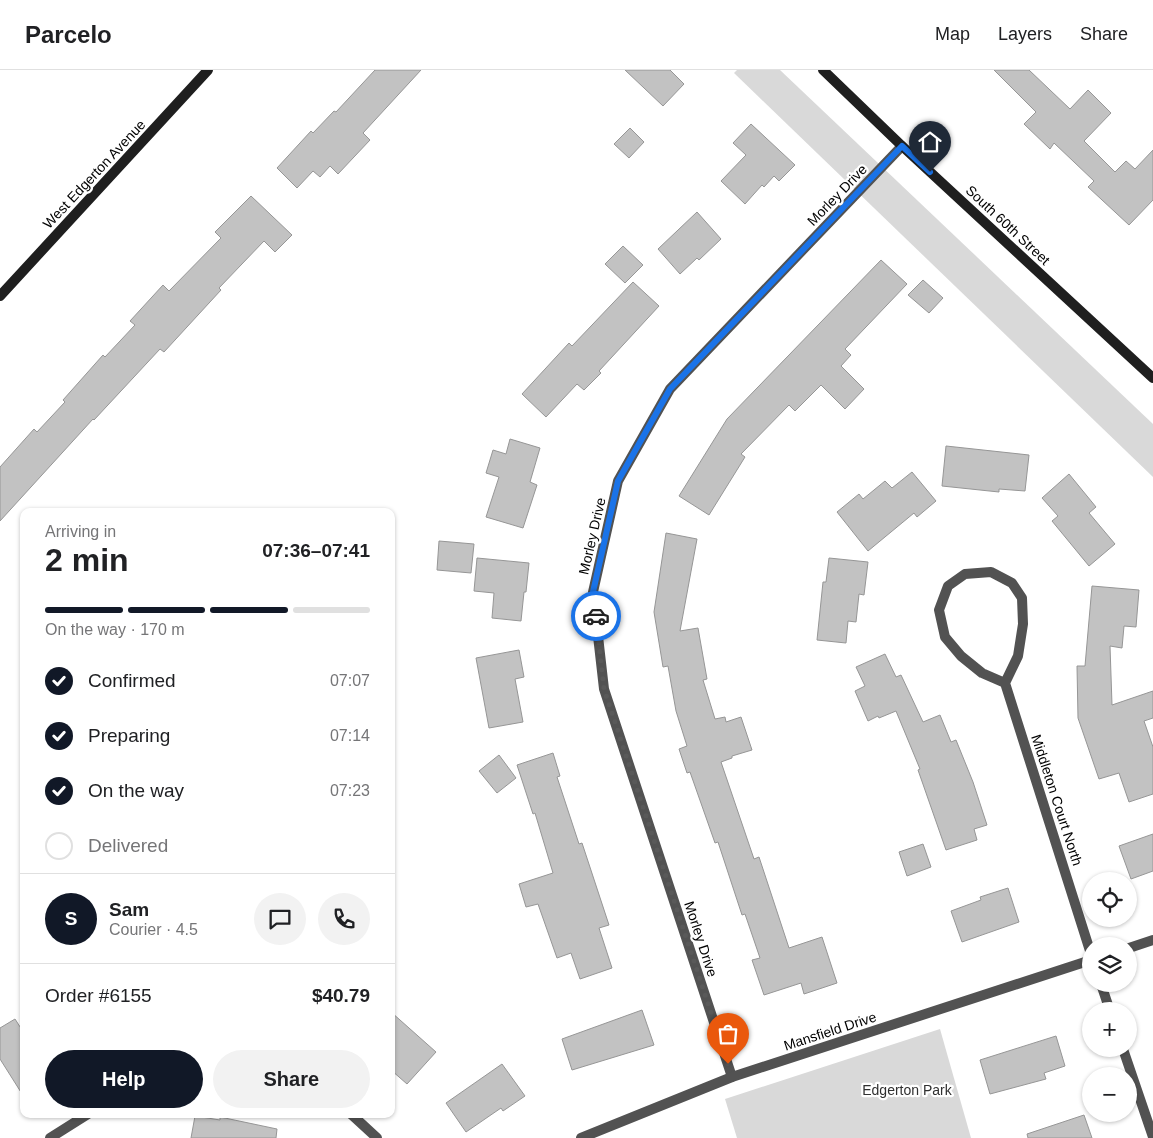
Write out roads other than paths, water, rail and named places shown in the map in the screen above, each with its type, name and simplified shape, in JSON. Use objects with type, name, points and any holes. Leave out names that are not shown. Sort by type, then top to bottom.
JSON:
[{"type":"street","name":"West Edgerton Avenue","points":[[0,296],[208,70]]},
{"type":"street","name":"South 60th Street","points":[[823,70],[902,146],[1153,378]]},
{"type":"street","name":"Morley Drive","points":[[732,1077],[604,689],[593,592],[618,481],[670,389],[902,146]]},
{"type":"street","points":[[991,572],[1012,583],[1022,598],[1023,624],[1018,656],[1005,683],[982,673],[961,656],[945,637],[939,610],[948,586],[965,574],[991,572]]},
{"type":"street","name":"Middleton Court North","points":[[1005,683],[1086,937]]},
{"type":"street","points":[[1137,945],[1153,940]]},
{"type":"street","name":"Mansfield Drive","points":[[581,1138],[732,1077],[1082,963]]},
{"type":"street","points":[[1126,1057],[1153,1137]]},
{"type":"street","points":[[50,1138],[82,1118]]},
{"type":"street","points":[[356,1118],[378,1138]]},
{"type":"park label","name":"Edgerton Park","points":[[907,1090]]}]
